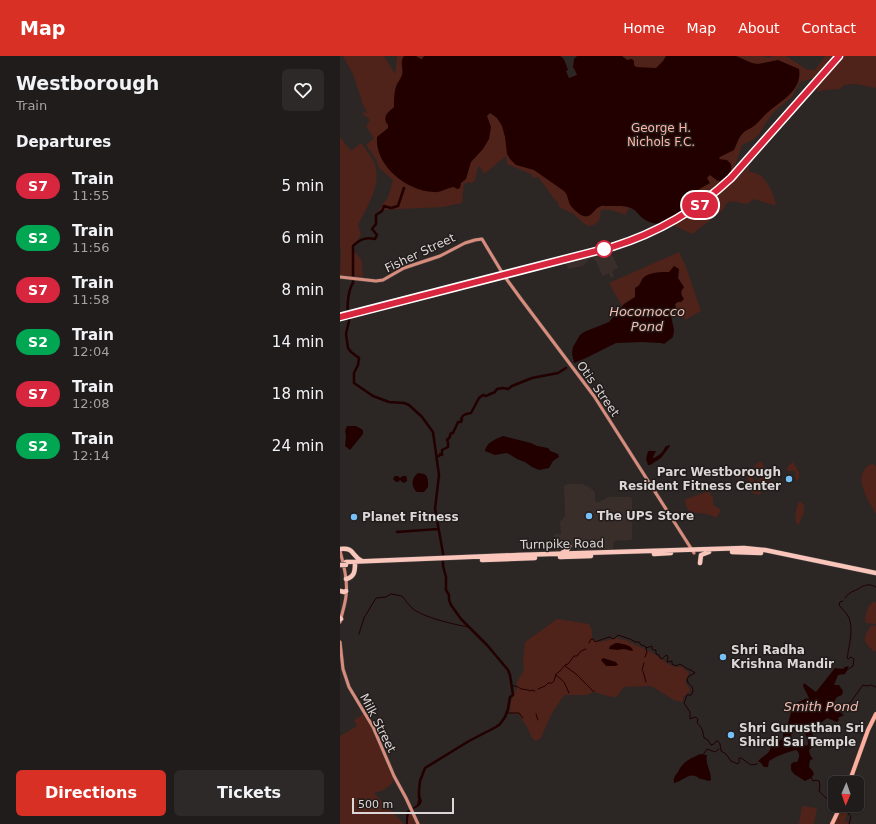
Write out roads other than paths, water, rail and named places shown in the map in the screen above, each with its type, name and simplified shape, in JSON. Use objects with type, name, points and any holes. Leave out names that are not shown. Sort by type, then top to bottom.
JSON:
[{"type":"highway","points":[[683,550],[687,548],[688,543]]},
{"type":"highway","points":[[561,554],[570,546]]},
{"type":"highway","points":[[340,550],[345,548],[350,550],[358,559],[363,561]]},
{"type":"highway","name":"Turnpike Road","points":[[340,564],[363,561],[693,551],[744,548],[784,555]]},
{"type":"highway","name":"Turnpike Road","points":[[349,563],[683,550],[709,552],[751,552],[784,555]]},
{"type":"highway","points":[[700,562],[701,555],[709,552]]},
{"type":"highway","points":[[346,579],[353,575],[354,571],[349,563],[354,559],[354,555]]},
{"type":"highway","points":[[784,555],[876,575]]},
{"type":"highway","points":[[340,591],[346,591]]},
{"type":"main road","name":"Otis Street","points":[[482,239],[504,275],[525,305],[595,398],[693,551]]},
{"type":"main road","name":"Fisher Street","points":[[340,277],[378,281],[383,280],[403,269],[440,256],[465,242],[482,239]]},
{"type":"main road","points":[[340,550],[346,579],[346,600],[340,622]]},
{"type":"main road","name":"Milk Street","points":[[340,642],[342,666],[348,684],[373,727],[394,776],[407,797],[418,824]]},
{"type":"main road","points":[[852,776],[867,734],[876,714]]},
{"type":"main road","points":[[832,824],[838,812]]},
{"type":"water","name":"George H. Nichols F.C.","points":[[404,56],[416,56],[422,59],[424,56],[560,56],[565,62],[568,70],[566,71],[569,78],[577,75],[573,67],[574,59],[577,56],[622,56],[627,60],[632,59],[636,67],[656,68],[666,56],[736,56],[758,64],[778,60],[799,69],[799,77],[797,84],[788,96],[770,110],[755,125],[743,133],[734,150],[720,157],[719,159],[727,160],[731,164],[731,172],[729,177],[725,181],[718,181],[710,175],[707,178],[710,183],[696,191],[693,205],[679,216],[668,222],[657,224],[651,223],[634,210],[624,206],[601,206],[590,215],[581,215],[571,206],[564,191],[534,170],[516,165],[510,159],[507,154],[502,126],[497,118],[490,113],[487,116],[491,127],[489,139],[483,149],[471,162],[466,179],[461,183],[460,188],[457,189],[454,187],[439,192],[433,192],[413,187],[403,181],[394,175],[381,158],[377,137],[388,128],[385,117],[394,107],[395,89],[402,75],[402,61]]},
{"type":"water","name":"Hocomocco Pond","points":[[674,266],[679,269],[678,278],[684,287],[681,293],[684,299],[675,304],[676,308],[672,312],[674,330],[673,337],[664,344],[642,342],[616,343],[574,363],[572,353],[573,347],[580,335],[609,322],[624,304],[635,297],[635,288],[643,278],[655,273],[669,272]]},
{"type":"water","points":[[347,426],[356,426],[363,430],[363,434],[350,450],[345,446],[345,431]]},
{"type":"water","points":[[503,436],[548,448],[550,451],[558,454],[559,457],[553,461],[549,468],[539,470],[509,454],[506,453],[495,455],[485,451],[489,444]]},
{"type":"water","points":[[669,445],[670,446],[661,458],[648,465],[646,459],[648,451],[656,451],[653,457],[654,458]]},
{"type":"water","points":[[418,473],[426,475],[428,481],[428,487],[424,492],[417,492],[413,485],[414,477]]},
{"type":"water","points":[[395,476],[400,478],[406,476],[407,481],[404,483],[400,480],[396,482],[393,479]]},
{"type":"water","points":[[616,643],[628,646],[633,650],[609,649],[610,646]]},
{"type":"water","points":[[603,658],[616,662],[618,665],[606,666],[601,660]]},
{"type":"water","name":"Smith Pond","points":[[849,666],[845,674],[838,675],[834,685],[839,685],[843,691],[842,695],[837,697],[834,702],[837,707],[835,709],[844,715],[838,718],[839,720],[837,722],[827,718],[821,723],[810,724],[814,741],[809,750],[813,759],[810,760],[809,767],[814,774],[811,778],[805,781],[794,774],[791,770],[791,764],[797,762],[799,757],[799,753],[796,750],[772,759],[769,761],[768,767],[764,767],[760,762],[758,762],[770,751],[771,745],[774,742],[781,740],[783,737],[783,729],[788,724],[794,704],[809,698],[803,686],[804,683],[816,692],[835,668],[843,669]],"holes":[[[793,731],[805,731],[808,743],[806,746],[800,741],[793,741],[791,735]]]},
{"type":"water","points":[[700,754],[707,755],[711,780],[709,781],[690,776],[674,783],[674,777],[682,765]]},
{"type":"water","points":[[419,795],[422,800],[421,803],[410,812],[408,816],[408,824],[406,824],[407,811],[417,805]]},
{"type":"waterway","points":[[348,313],[349,294],[353,283],[353,246],[363,239],[375,239],[377,235],[372,229],[376,224],[376,215],[382,211],[384,206],[391,208],[398,206],[404,188]]},
{"type":"waterway","points":[[349,316],[346,334],[348,348],[359,358],[358,365],[354,373],[354,383],[373,396],[389,402],[404,403],[409,405],[422,417],[433,432],[439,475],[435,509],[443,553],[446,590],[449,595],[449,600],[461,619],[487,645],[508,670],[513,695],[510,697],[508,709],[500,724],[425,768],[420,781],[419,798]]},
{"type":"waterway","points":[[437,457],[440,454],[442,455],[442,450],[448,447],[447,440],[451,433],[453,433],[458,422],[461,422],[464,415],[471,413],[479,398],[483,395],[486,396],[495,392],[497,389],[508,389],[532,378],[558,373],[566,368]]},
{"type":"waterway","points":[[397,532],[438,529]]},
{"type":"waterway","points":[[845,598],[851,592],[864,586],[871,585],[876,587]]},
{"type":"waterway","points":[[359,634],[364,618],[376,598],[386,597],[391,594],[402,596],[412,608],[423,614],[469,627]]},
{"type":"waterway","points":[[843,601],[840,602],[839,605],[848,616],[851,626],[847,658],[848,659],[851,657],[854,659],[853,666],[846,671]]},
{"type":"waterway","points":[[589,643],[591,639],[595,642],[609,637],[614,639],[618,635],[635,642],[639,642],[646,648],[652,646],[652,649],[656,650],[656,654],[659,655],[660,658],[662,659],[667,655],[667,662],[672,661],[672,664],[677,666],[680,664],[694,672],[695,673],[687,679],[693,691],[691,695],[687,695],[684,703],[690,712],[690,719],[695,717],[698,719],[697,723],[702,729],[704,738],[708,740],[711,745],[718,741],[721,751],[726,754],[731,761],[738,764],[739,758],[741,758],[751,765],[757,764]]},
{"type":"waterway","points":[[645,657],[647,652],[646,648]]},
{"type":"waterway","points":[[538,689],[548,683],[552,683],[556,674],[568,664],[574,656],[577,656],[581,651],[586,649]]},
{"type":"waterway","points":[[642,670],[644,663]]},
{"type":"waterway","points":[[565,666],[576,674],[592,690]]},
{"type":"waterway","points":[[643,671],[646,682]]},
{"type":"waterway","points":[[556,675],[563,681]]},
{"type":"waterway","points":[[564,682],[569,693]]},
{"type":"waterway","points":[[841,713],[845,709],[845,704],[850,703],[863,685],[871,685],[876,687]]},
{"type":"waterway","points":[[512,686],[535,691]]},
{"type":"waterway","points":[[506,713],[519,713],[523,718]]},
{"type":"waterway","points":[[536,714],[538,720]]},
{"type":"waterway","points":[[703,755],[707,749],[715,752],[719,749]]},
{"type":"waterway","points":[[811,776],[813,781],[819,781],[819,791],[828,799]]},
{"type":"waterway","points":[[847,812],[851,817],[849,824]]},
{"type":"railway","points":[[340,318],[613,248],[645,236],[661,228],[691,211],[718,191],[731,179],[840,56]]},
{"type":"train","name":"S7","points":[[340,317],[612,247],[629,242],[662,227],[698,206],[712,196],[731,178],[839,56]]},
{"type":"place","name":"Parc Westborough Resident Fitness Center","points":[[789,479]]},
{"type":"place","name":"The UPS Store","points":[[589,516]]},
{"type":"place","name":"Planet Fitness","points":[[354,517]]},
{"type":"place","name":"Shri Radha Krishna Mandir","points":[[723,657]]},
{"type":"place","name":"Shri Gurusthan Sri Shirdi Sai Temple","points":[[731,735]]}]
